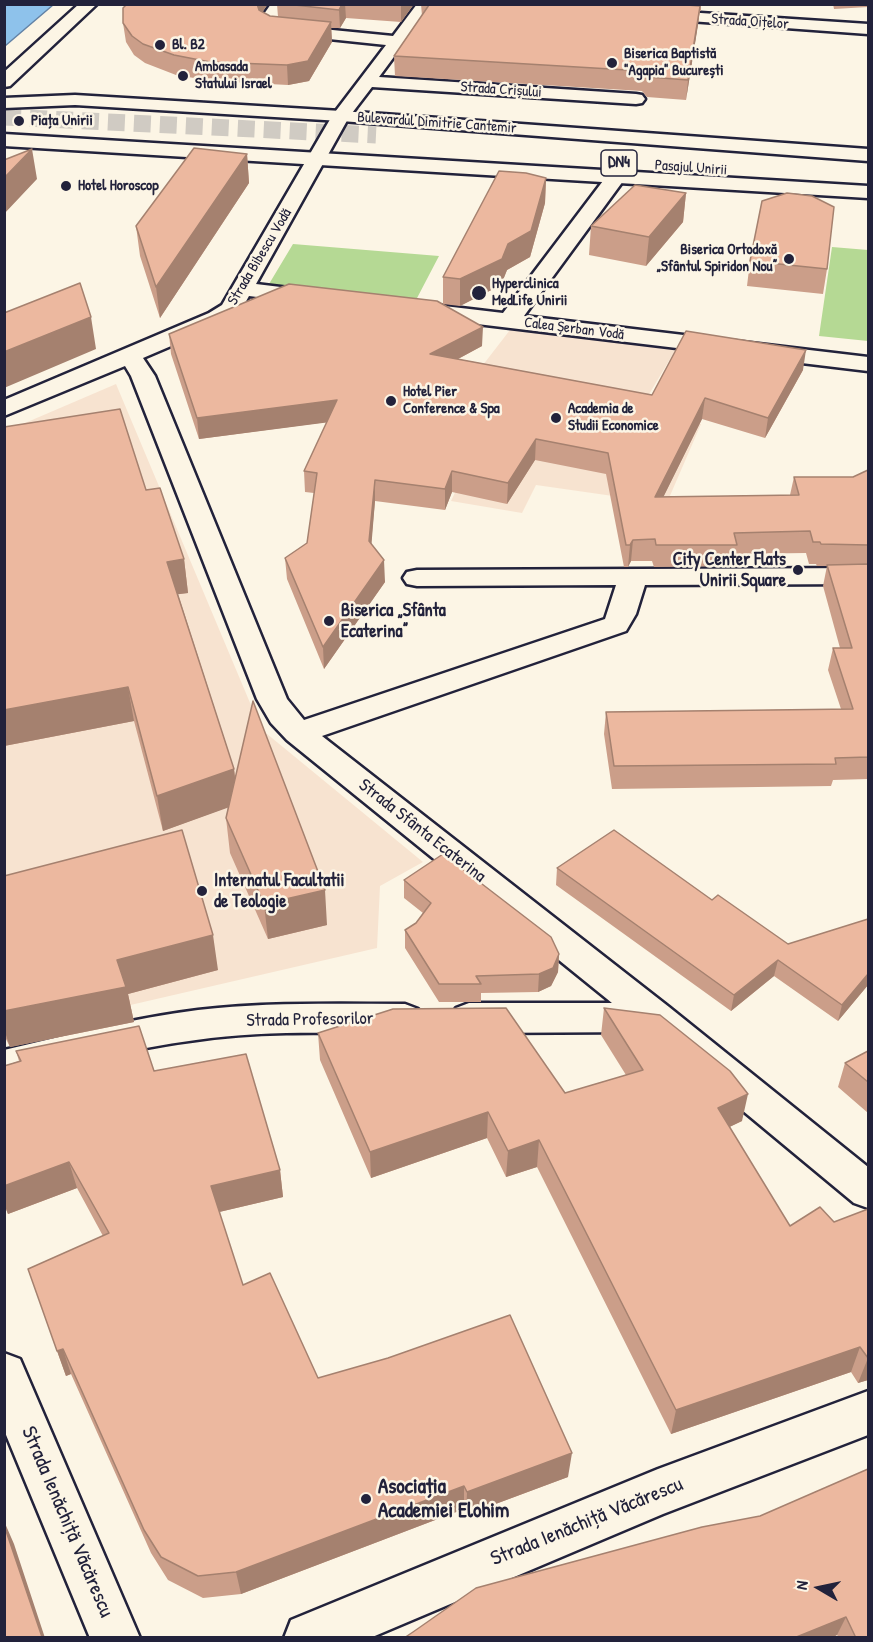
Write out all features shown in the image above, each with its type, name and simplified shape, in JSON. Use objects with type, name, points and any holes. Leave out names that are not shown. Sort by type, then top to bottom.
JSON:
[{"type":"street","points":[[4,82],[89,4]]},
{"type":"street","points":[[280,4],[267,21],[278,30],[397,40]]},
{"type":"street","name":"Strada Bibescu Vodă","points":[[4,409],[225,314],[236,304],[341,116],[425,4]]},
{"type":"street","name":"Strada Oițelor","points":[[642,15],[868,29]]},
{"type":"street","name":"Strada Crișului","points":[[366,81],[636,99]]},
{"type":"street","name":"Bulevardul Dimitrie Cantemir","points":[[4,103],[75,100],[341,116],[868,154]]},
{"type":"street","points":[[195,151],[222,109]]},
{"type":"street","points":[[4,140],[868,192]]},
{"type":"street","name":"Pasajul Unirii","points":[[868,165],[373,141],[868,179]]},
{"type":"street","points":[[508,321],[616,177]]},
{"type":"street","points":[[244,289],[336,300]]},
{"type":"street","name":"Calea Șerban Vodă","points":[[394,307],[868,364]]},
{"type":"street","name":"Strada Sfânta Ecaterina","points":[[130,356],[143,376],[272,699],[282,716],[298,733],[656,1017],[868,1191]]},
{"type":"street","points":[[417,578],[868,576]]},
{"type":"street","points":[[298,733],[616,625],[622,614],[633,577]]},
{"type":"street","name":"Strada Profesorilor","points":[[4,1065],[143,1034],[198,1025],[249,1021],[656,1017]]},
{"type":"street","name":"Strada Ienăchiță Văcărescu","points":[[4,1374],[115,1638]]},
{"type":"street","name":"Strada Ienăchiță Văcărescu","points":[[309,1638],[658,1492],[868,1413]]},
{"type":"shaded area","name":"Academia de Studii Economice","points":[[510,330],[676,349],[639,411],[701,424],[669,498],[648,501],[536,485],[522,513],[451,501],[472,457],[421,445]]},
{"type":"shaded area","points":[[116,384],[261,729],[423,862],[380,886],[377,948],[5,1034],[4,432]]},
{"type":"green space","points":[[293,244],[439,256],[416,300],[269,284]]},
{"type":"green space","points":[[832,247],[868,250],[868,341],[819,336]]},
{"type":"water","points":[[5,4],[53,4],[53,5],[5,46]]},
{"type":"building","points":[[127,4],[257,4],[259,10],[270,16],[331,22],[308,61],[287,65],[210,62],[174,55],[143,44],[132,36],[123,23],[123,8]]},
{"type":"building","points":[[286,4],[342,4],[339,10]]},
{"type":"building","points":[[422,4],[673,4],[700,6],[688,80],[648,77],[644,71],[394,56],[429,5]]},
{"type":"building","points":[[194,148],[247,154],[156,287],[136,226]]},
{"type":"building","points":[[32,149],[4,178],[4,160]]},
{"type":"building","points":[[499,171],[526,173],[546,178],[531,231],[508,244],[502,259],[460,279],[443,277]]},
{"type":"building","points":[[635,185],[686,193],[649,237],[591,226]]},
{"type":"building","name":"Biserica Ortodoxă „Sfântul Spiridon Nou”","points":[[787,193],[812,196],[834,207],[827,269],[750,261],[762,201]]},
{"type":"building","points":[[80,283],[91,317],[4,352],[4,313]]},
{"type":"building","points":[[289,284],[437,301],[483,327],[430,354],[652,395],[686,331],[806,350],[768,418],[705,398],[655,497],[799,495],[794,477],[853,477],[868,470],[868,545],[821,544],[813,542],[810,531],[734,533],[737,545],[656,545],[655,539],[633,540],[630,545],[626,545],[608,453],[536,439],[508,483],[452,471],[445,489],[375,480],[369,541],[384,560],[323,647],[285,558],[307,543],[317,473],[304,471],[337,400],[197,418],[169,334]]},
{"type":"building","points":[[120,409],[146,490],[160,488],[184,559],[167,562],[234,769],[157,796],[128,687],[4,710],[4,427]]},
{"type":"building","points":[[868,564],[868,757],[835,758],[836,764],[614,766],[606,712],[853,709],[833,648],[852,648],[827,565]]},
{"type":"building","points":[[253,701],[325,890],[264,904],[226,818]]},
{"type":"building","points":[[182,830],[213,935],[117,960],[126,987],[4,1011],[4,876]]},
{"type":"building","points":[[614,830],[712,900],[718,895],[788,944],[868,919],[868,974],[842,1005],[778,960],[734,995],[557,868]]},
{"type":"building","points":[[443,854],[551,937],[559,954],[553,968],[539,974],[476,976],[481,984],[439,984],[405,930],[416,923],[431,903],[404,880]]},
{"type":"building","points":[[506,1008],[565,1093],[643,1070],[604,1008],[660,1015],[730,1071],[748,1094],[718,1108],[790,1226],[820,1207],[834,1222],[868,1209],[868,1358],[860,1347],[676,1410],[539,1140],[508,1151],[488,1112],[370,1152],[318,1033],[393,1009]]},
{"type":"building","points":[[139,1026],[154,1071],[246,1054],[280,1170],[211,1186],[243,1285],[270,1273],[318,1378],[388,1358],[510,1315],[572,1453],[467,1492],[464,1486],[236,1572],[198,1576],[161,1557],[144,1530],[63,1349],[57,1351],[28,1269],[109,1233],[69,1162],[4,1186],[4,1066],[21,1061],[16,1051]]},
{"type":"building","points":[[868,1051],[868,1082],[845,1063]]},
{"type":"building","points":[[868,1469],[868,1638],[856,1638],[846,1617],[794,1638],[404,1638],[476,1588],[702,1527],[760,1516]]},
{"type":"building","points":[[4,1525],[42,1637],[40,1638],[4,1638]]},
{"type":"tunnel","points":[[4,117],[376,135]]},
{"type":"place","name":"Bl. B2","points":[[160,45]]},
{"type":"place","name":"Biserica Baptistă \"Agapia\" București","points":[[612,63]]},
{"type":"place","name":"Ambasada Statului Israel","points":[[183,76]]},
{"type":"place","name":"Piața Unirii","points":[[19,121]]},
{"type":"place","name":"Hotel Horoscop","points":[[66,186]]},
{"type":"place","name":"Biserica Ortodoxă „Sfântul Spiridon Nou”","points":[[789,259]]},
{"type":"place","name":"Hyperclinica MedLife Unirii","points":[[479,293]]},
{"type":"place","name":"Hotel Pier Conference & Spa","points":[[391,401]]},
{"type":"place","name":"Academia de Studii Economice","points":[[556,418]]},
{"type":"place","name":"City Center Flats Unirii Square","points":[[798,570]]},
{"type":"place","name":"Biserica „Sfânta Ecaterina”","points":[[329,621]]},
{"type":"place","name":"Internatul Facultatii de Teologie","points":[[202,891]]},
{"type":"place","name":"Asociația Academiei Elohim","points":[[366,1499]]}]
